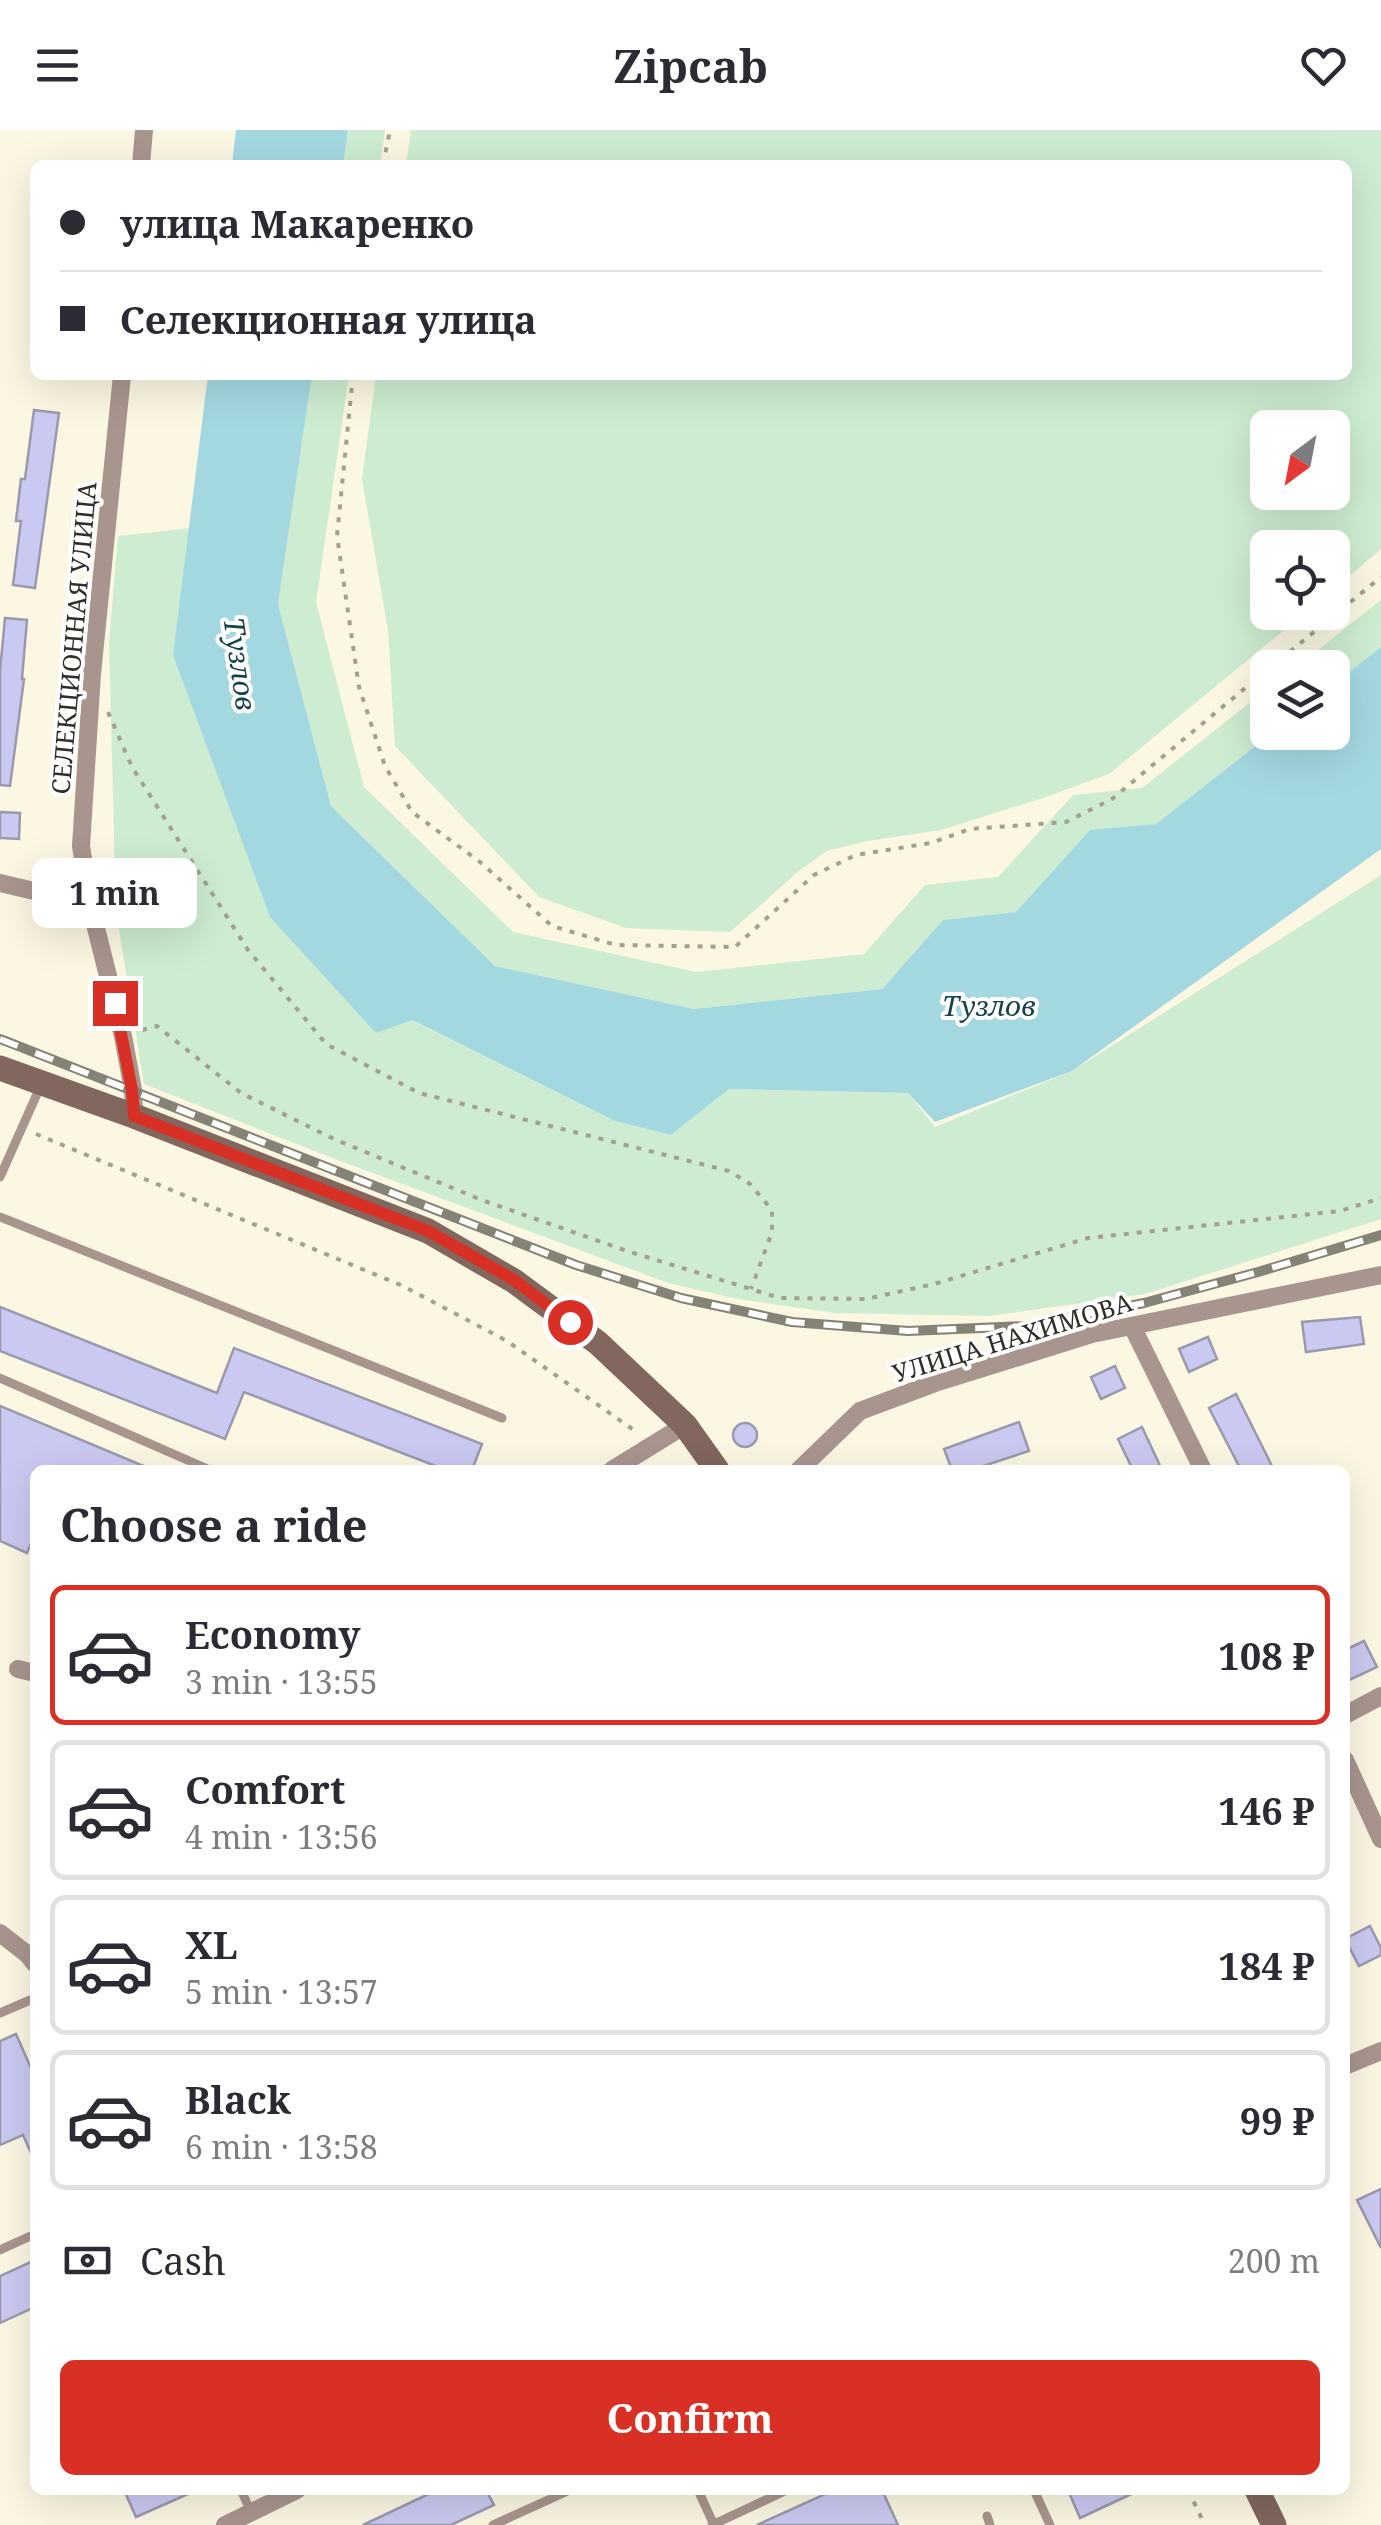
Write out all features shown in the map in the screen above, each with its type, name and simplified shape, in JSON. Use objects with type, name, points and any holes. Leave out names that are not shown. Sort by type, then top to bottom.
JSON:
[{"type":"main road","points":[[0,1068],[428,1231],[514,1280],[598,1344],[684,1425],[713,1465]]},
{"type":"main road","points":[[1259,2495],[1274,2525]]},
{"type":"street","points":[[141,160],[144,130]]},
{"type":"street","name":"СЕЛЕКЦИОННАЯ УЛИЦА","points":[[121,380],[92,674],[82,846],[90,904],[123,1036],[134,1116]]},
{"type":"street","points":[[0,883],[90,904]]},
{"type":"street","name":"УЛИЦА НАХИМОВА","points":[[804,1465],[860,1411],[953,1377],[1092,1334],[1381,1274]]},
{"type":"street","points":[[1132,1326],[1201,1465]]},
{"type":"street","points":[[620,1465],[684,1425]]},
{"type":"street","points":[[1350,1712],[1381,1696]]},
{"type":"street","points":[[1350,1771],[1381,1839]]},
{"type":"street","points":[[0,1932],[30,1957]]},
{"type":"street","points":[[1350,2064],[1381,2051]]},
{"type":"street","points":[[226,2525],[287,2495]]},
{"type":"lane","points":[[0,1176],[42,1082]]},
{"type":"lane","points":[[0,1217],[502,1418]]},
{"type":"lane","points":[[0,1378],[199,1465]]},
{"type":"lane","points":[[0,2014],[30,2000]]},
{"type":"lane","points":[[0,2250],[30,2236]]},
{"type":"lane","points":[[242,2495],[251,2512]]},
{"type":"lane","points":[[493,2525],[559,2495]]},
{"type":"lane","points":[[700,2495],[713,2525],[776,2495]]},
{"type":"lane","points":[[1036,2495],[1050,2525]]},
{"type":"path","points":[[384,160],[390,130]]},
{"type":"path","points":[[354,380],[338,536],[359,687],[385,766],[412,812],[480,862],[552,926],[616,945],[735,947],[814,875],[856,855],[932,843],[970,829],[1066,822],[1112,799],[1250,684]]},
{"type":"path","points":[[1291,650],[1381,577]]},
{"type":"path","points":[[92,674],[132,767],[248,950],[326,1044],[418,1093],[729,1171],[750,1184],[772,1210],[772,1232],[750,1289]]},
{"type":"path","points":[[123,1036],[156,1026],[241,1093],[334,1140],[480,1200],[626,1251],[780,1298],[866,1299],[934,1284],[1088,1238],[1340,1210],[1381,1198]]},
{"type":"path","points":[[21,1127],[404,1286],[520,1350],[642,1436],[648,1448]]},
{"type":"path","points":[[1190,2495],[1205,2525]]},
{"type":"green space","points":[[348,130],[385,130],[381,160],[344,160]]},
{"type":"green space","points":[[411,130],[1381,130],[1381,549],[1350,575],[1350,530],[1250,530],[1250,630],[1284,630],[1260,650],[1250,650],[1250,658],[1109,774],[941,830],[827,851],[730,932],[626,928],[539,897],[395,746],[388,630],[362,479],[375,380],[1352,380],[1352,160],[407,160]]},
{"type":"green space","points":[[311,380],[348,380],[316,602],[364,787],[513,932],[696,972],[864,954],[925,885],[998,877],[1073,795],[1142,788],[1250,702],[1250,750],[1156,824],[1090,831],[1016,912],[943,920],[882,989],[694,1009],[495,966],[331,806],[278,604]]},
{"type":"green space","points":[[191,528],[173,655],[411,1020],[615,1121],[671,1135],[729,1089],[908,1093],[935,1127],[1072,1071],[1381,875],[1381,1219],[1145,1294],[989,1316],[835,1313],[738,1299],[668,1283],[144,1084],[116,911],[109,642],[118,536]]},
{"type":"green space","points":[[1381,600],[1381,647],[1350,672],[1350,650],[1318,650],[1343,630],[1350,630],[1350,625]]},
{"type":"water","points":[[236,130],[348,130],[344,160],[233,160]]},
{"type":"water","name":"Тузлов","points":[[207,380],[311,380],[278,604],[331,806],[495,966],[694,1009],[882,989],[943,920],[1016,912],[1090,830],[1156,824],[1250,750],[1350,750],[1350,672],[1381,647],[1381,849],[1072,1071],[935,1122],[908,1093],[729,1089],[671,1135],[615,1121],[412,1020],[376,1033],[270,917],[173,655]]},
{"type":"building","points":[[34,410],[59,413],[35,588],[13,585],[21,521],[16,521],[21,479],[25,479]]},
{"type":"building","points":[[5,618],[27,620],[24,679],[10,786],[0,785],[0,671]]},
{"type":"building","points":[[0,812],[20,813],[19,839],[0,838]]},
{"type":"building","points":[[0,1307],[217,1393],[234,1348],[482,1444],[474,1465],[433,1465],[244,1392],[225,1439],[0,1351]]},
{"type":"building","points":[[1360,1317],[1364,1344],[1306,1352],[1302,1322]]},
{"type":"building","points":[[1208,1337],[1217,1359],[1189,1372],[1179,1349]]},
{"type":"building","points":[[1115,1366],[1125,1388],[1101,1399],[1091,1377]]},
{"type":"building","points":[[1236,1394],[1272,1465],[1238,1465],[1209,1408]]},
{"type":"building","points":[[0,1406],[141,1465],[30,1465],[30,1546],[27,1553],[0,1541]]},
{"type":"building","points":[[1019,1422],[1029,1451],[986,1465],[950,1465],[944,1449]]},
{"type":"building","points":[[745,1423],[754,1426],[754,1444],[745,1447],[736,1444],[733,1435],[736,1426]]},
{"type":"building","points":[[1142,1427],[1160,1465],[1131,1465],[1118,1439]]},
{"type":"building","points":[[1364,1641],[1377,1667],[1350,1680],[1350,1648]]},
{"type":"building","points":[[1370,1926],[1381,1955],[1359,1966],[1350,1949],[1350,1936]]},
{"type":"building","points":[[16,2034],[30,2066],[30,2151],[23,2135],[0,2145],[0,2041]]},
{"type":"building","points":[[1381,2189],[1381,2248],[1357,2200]]},
{"type":"building","points":[[30,2262],[30,2309],[0,2323],[0,2276]]},
{"type":"building","points":[[126,2495],[186,2495],[136,2517]]},
{"type":"building","points":[[426,2495],[489,2495],[494,2505],[451,2525],[363,2525]]},
{"type":"building","points":[[823,2495],[884,2495],[898,2525],[757,2525]]},
{"type":"building","points":[[1070,2495],[1129,2495],[1080,2518]]},
{"type":"railway","points":[[0,1039],[576,1265],[681,1298],[792,1322],[908,1331],[1027,1326],[1144,1303],[1381,1235]]},
{"type":"route","points":[[115,1003],[134,1116],[428,1231],[514,1280],[570,1322]]}]
